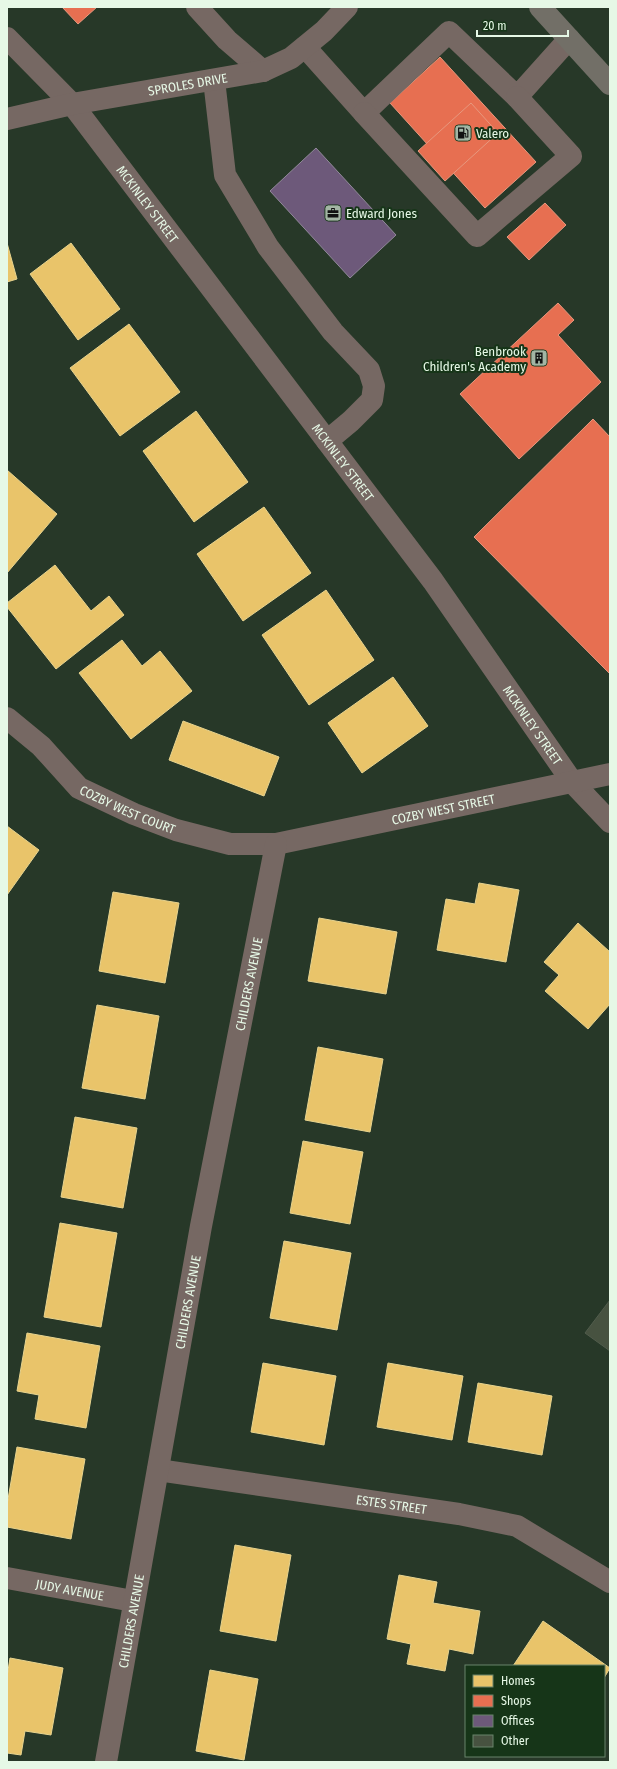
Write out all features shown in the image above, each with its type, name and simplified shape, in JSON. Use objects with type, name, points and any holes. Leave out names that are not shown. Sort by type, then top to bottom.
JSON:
[{"type":"highway","points":[[540,7],[610,84]]},
{"type":"street","name":"SPROLES DRIVE","points":[[7,119],[72,104],[263,71],[291,58],[305,47],[347,7]]},
{"type":"street","points":[[200,8],[227,40],[263,71]]},
{"type":"street","points":[[305,47],[364,113],[477,236],[571,156],[517,97],[450,32],[364,113]]},
{"type":"street","name":"MCKINLEY STREET","points":[[7,38],[72,104],[433,580],[573,783],[610,822]]},
{"type":"street","points":[[517,97],[570,39]]},
{"type":"street","points":[[214,80],[225,175],[268,247],[333,332],[369,370],[374,386],[372,400],[351,421],[327,441]]},
{"type":"street","name":"COZBY WEST COURT","points":[[7,718],[40,746],[79,788],[134,814],[176,830],[230,844],[276,844]]},
{"type":"street","name":"COZBY WEST STREET","points":[[276,844],[573,783],[610,774]]},
{"type":"street","name":"CHILDERS AVENUE","points":[[106,1762],[133,1601],[158,1470],[201,1226],[276,844]]},
{"type":"street","name":"ESTES STREET","points":[[158,1470],[459,1514],[517,1526],[610,1582]]},
{"type":"street","name":"JUDY AVENUE","points":[[7,1578],[133,1601]]},
{"type":"building: Homes","points":[[7,243],[17,279],[7,282]]},
{"type":"building: Homes","points":[[71,243],[120,309],[78,340],[30,274]]},
{"type":"building: Homes","points":[[129,324],[180,392],[120,436],[70,368]]},
{"type":"building: Homes","points":[[196,411],[248,482],[194,522],[143,451]]},
{"type":"building: Homes","points":[[7,470],[57,514],[7,573]]},
{"type":"building: Homes","points":[[264,507],[311,573],[243,621],[197,554]]},
{"type":"building: Homes","points":[[55,565],[91,611],[109,596],[124,615],[56,669],[7,607],[7,603]]},
{"type":"building: Homes","points":[[326,590],[374,660],[309,705],[262,635]]},
{"type":"building: Homes","points":[[122,640],[142,666],[160,651],[192,691],[131,739],[79,673]]},
{"type":"building: Homes","points":[[393,677],[428,726],[362,773],[328,723]]},
{"type":"building: Homes","points":[[183,721],[279,757],[264,796],[169,760]]},
{"type":"building: Homes","points":[[7,826],[39,850],[7,895]]},
{"type":"building: Homes","points":[[479,883],[519,890],[506,962],[437,950],[446,899],[475,904]]},
{"type":"building: Homes","points":[[113,892],[179,903],[165,983],[99,971]]},
{"type":"building: Homes","points":[[319,918],[397,932],[386,994],[308,981]]},
{"type":"building: Homes","points":[[578,923],[610,952],[610,1004],[588,1029],[545,991],[559,975],[544,962]]},
{"type":"building: Homes","points":[[97,1005],[159,1016],[145,1099],[82,1088]]},
{"type":"building: Homes","points":[[318,1047],[383,1059],[370,1132],[305,1120]]},
{"type":"building: Homes","points":[[75,1117],[137,1128],[123,1208],[61,1197]]},
{"type":"building: Homes","points":[[303,1141],[363,1152],[350,1224],[290,1213]]},
{"type":"building: Homes","points":[[60,1223],[117,1233],[101,1327],[44,1317]]},
{"type":"building: Homes","points":[[284,1241],[351,1253],[337,1330],[270,1318]]},
{"type":"building: Homes","points":[[27,1333],[100,1346],[86,1428],[35,1419],[39,1395],[17,1391]]},
{"type":"building: Homes","points":[[263,1363],[336,1376],[324,1445],[251,1432]]},
{"type":"building: Homes","points":[[388,1363],[463,1376],[452,1440],[377,1427]]},
{"type":"building: Homes","points":[[478,1383],[552,1396],[542,1455],[468,1442]]},
{"type":"building: Homes","points":[[17,1447],[85,1459],[71,1539],[7,1527],[7,1505]]},
{"type":"building: Homes","points":[[235,1545],[291,1555],[276,1641],[220,1631]]},
{"type":"building: Homes","points":[[399,1575],[437,1582],[433,1603],[480,1611],[473,1654],[449,1649],[445,1671],[407,1664],[411,1644],[387,1639]]},
{"type":"building: Homes","points":[[543,1621],[610,1668],[605,1676],[605,1665],[514,1665]]},
{"type":"building: Homes","points":[[10,1658],[63,1668],[51,1735],[25,1731],[21,1755],[7,1753],[7,1677]]},
{"type":"building: Homes","points":[[210,1670],[258,1679],[244,1760],[196,1751]]},
{"type":"building: Shops","points":[[62,7],[97,7],[78,24]]},
{"type":"building: Shops","points":[[440,57],[536,162],[485,208],[390,103]]},
{"type":"building: Shops","points":[[471,103],[498,133],[445,181],[418,151]]},
{"type":"building: Shops","points":[[545,203],[566,225],[529,260],[507,237]]},
{"type":"building: Shops","name":"Benbrook Children's Academy","points":[[558,303],[574,320],[558,335],[601,382],[519,459],[460,394]]},
{"type":"building: Shops","points":[[593,419],[610,437],[610,674],[474,537]]},
{"type":"building: Offices","name":"Edward Jones","points":[[316,148],[396,235],[350,278],[270,191]]},
{"type":"building: Other","points":[[610,1300],[610,1351],[585,1333]]},
{"type":"place","name":"Valero","points":[[463,133]]},
{"type":"place","name":"Edward Jones","points":[[333,213]]},
{"type":"place","name":"Benbrook Children's Academy","points":[[539,358]]}]
